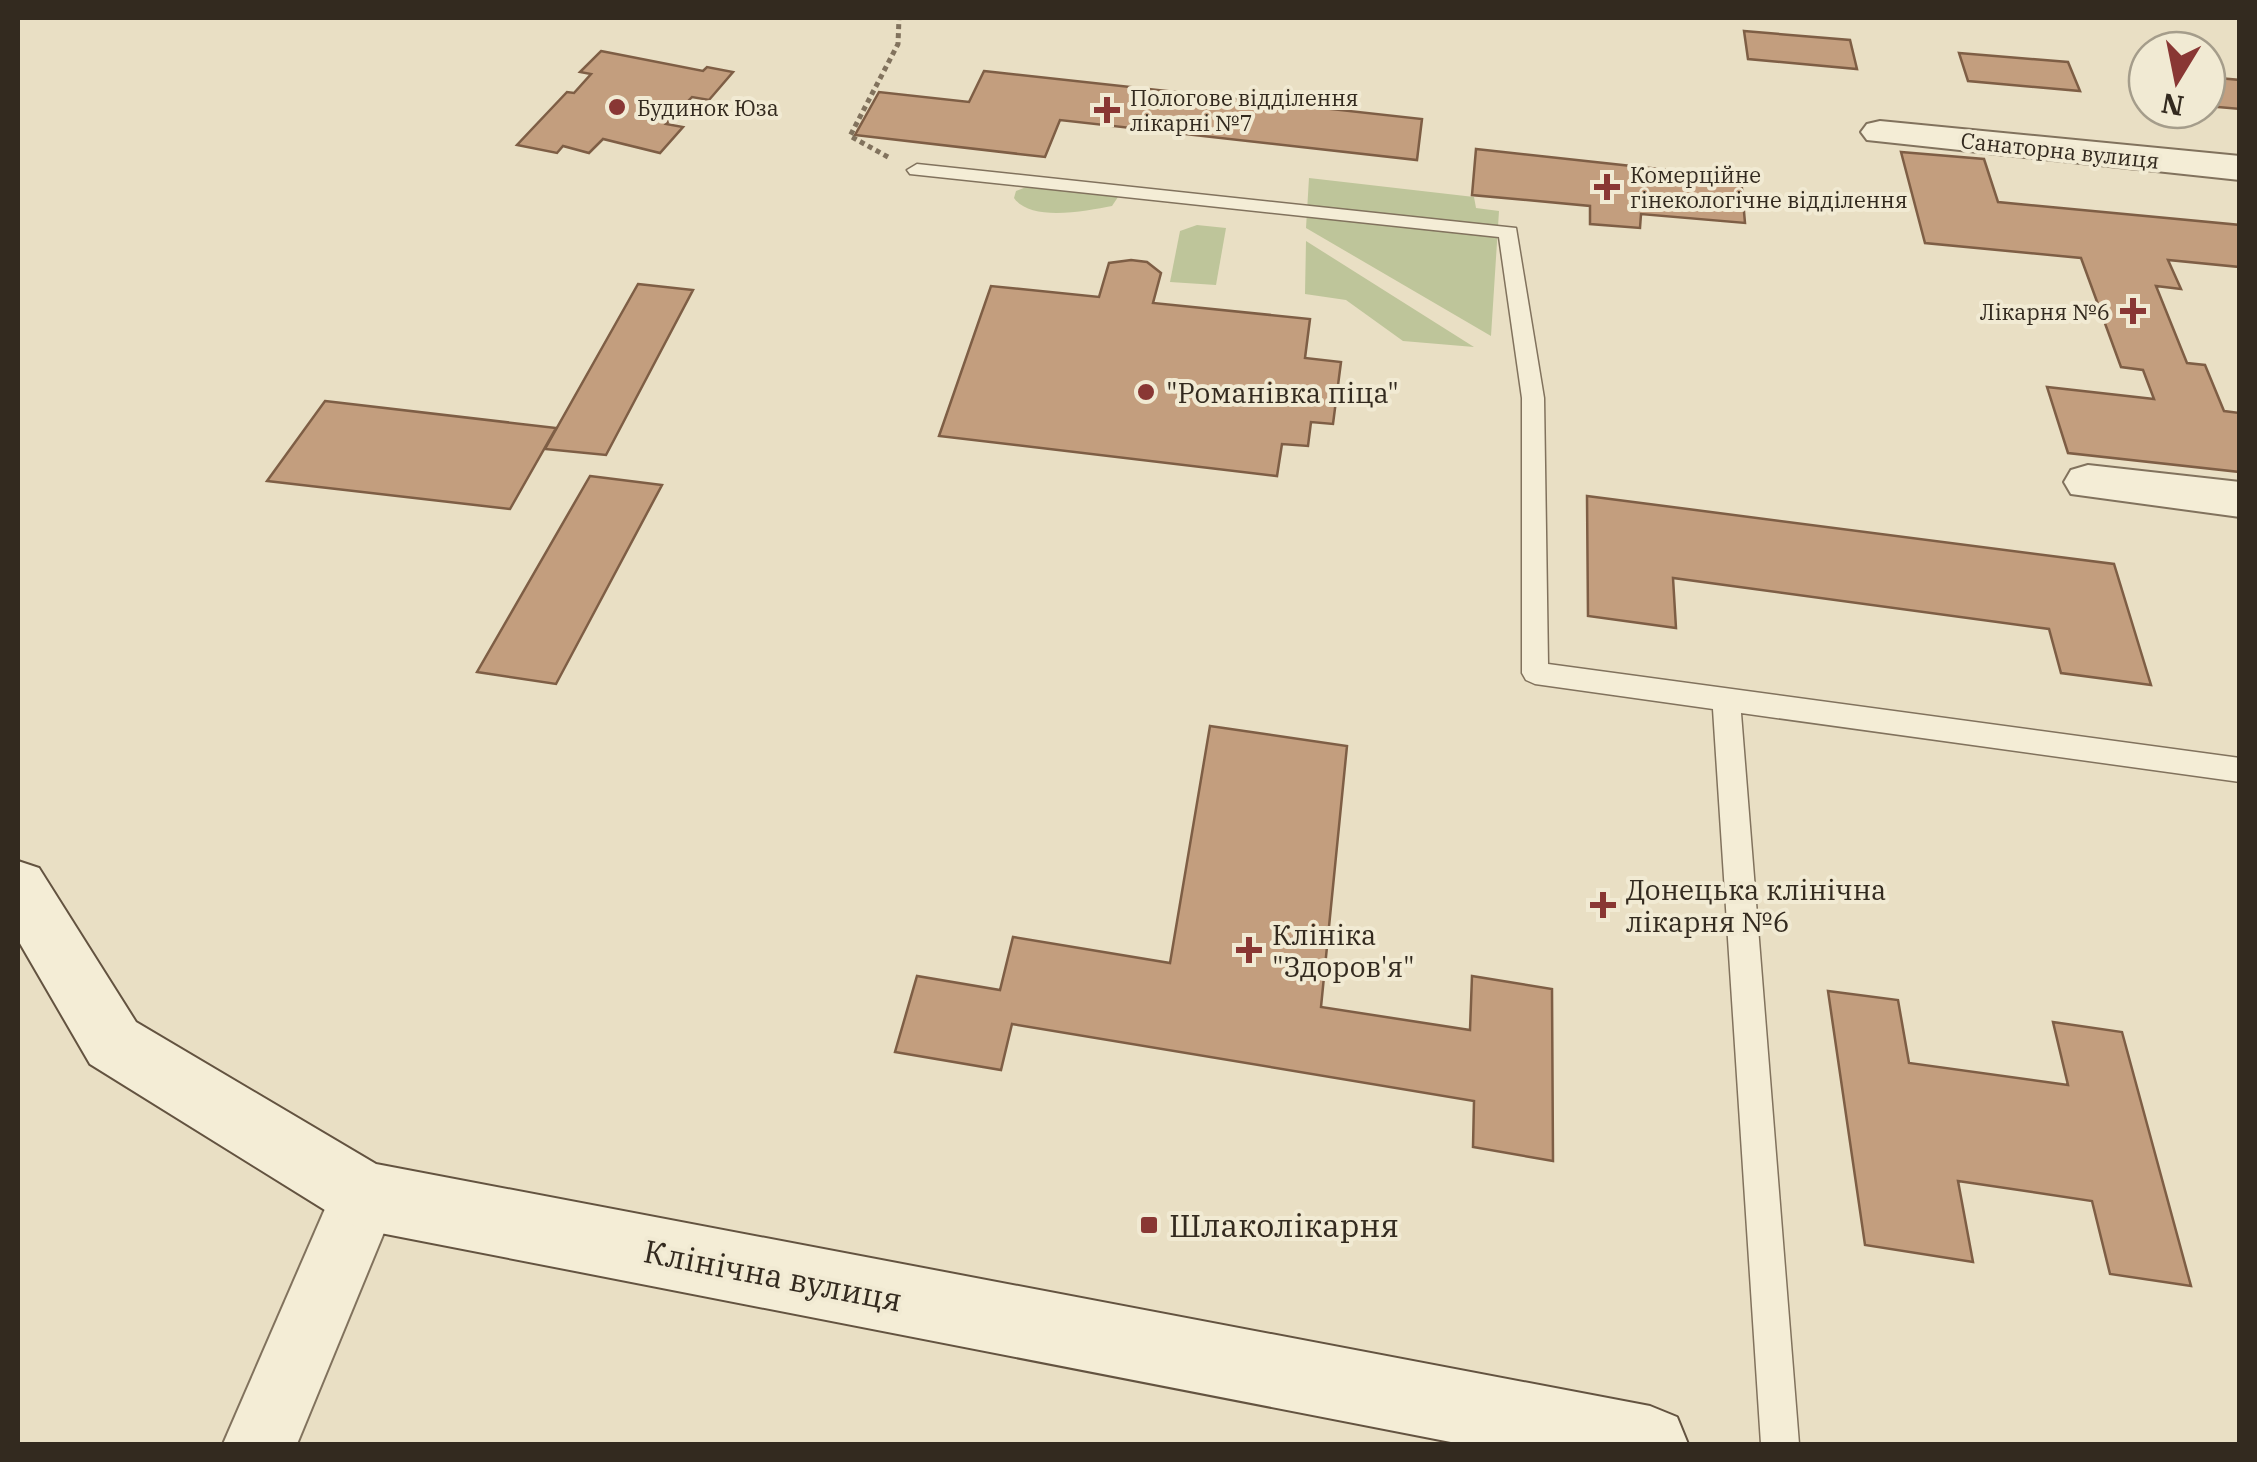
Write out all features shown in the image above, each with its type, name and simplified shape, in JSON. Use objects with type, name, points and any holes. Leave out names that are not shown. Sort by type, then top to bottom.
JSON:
[{"type":"main road","name":"Санаторна вулиця","points":[[1880,132],[2240,168]]},
{"type":"main road","points":[[2088,482],[2240,500]]},
{"type":"main road","name":"Клінічна вулиця","points":[[18,886],[114,1043],[365,1196],[1650,1444]]},
{"type":"main road","points":[[260,1444],[365,1196]]},
{"type":"lane","points":[[917,170],[1509,232],[1533,398],[1535,674],[2240,770]]},
{"type":"lane","points":[[1726,700],[1780,1444]]},
{"type":"path","points":[[898,18],[898,44],[850,136],[917,170]]},
{"type":"green space","points":[[1309,178],[1474,197],[1476,208],[1499,211],[1491,336],[1306,228]]},
{"type":"green space","points":[[1034,184],[1118,197],[1112,206],[1074,212],[1032,210],[1014,198],[1016,191]]},
{"type":"green space","points":[[1197,225],[1226,228],[1216,285],[1170,282],[1180,231]]},
{"type":"green space","points":[[1306,241],[1474,347],[1403,341],[1346,300],[1305,294]]},
{"type":"building","points":[[1744,31],[1850,40],[1857,69],[1748,59]]},
{"type":"building","name":"Будинок Юза","points":[[601,51],[703,71],[707,67],[733,72],[709,100],[692,97],[666,124],[683,127],[660,153],[603,139],[589,153],[563,146],[557,153],[517,145],[567,92],[574,93],[591,74],[580,72]]},
{"type":"building","points":[[1959,53],[2068,62],[2080,91],[1968,81]]},
{"type":"building","name":"Пологове відділення лікарні №7","points":[[984,71],[1422,119],[1417,160],[1060,120],[1045,157],[855,135],[879,92],[969,102]]},
{"type":"building","points":[[2227,79],[2240,80],[2240,109],[2227,108]]},
{"type":"building","name":"Комерційне гінекологічне відділення","points":[[1476,149],[1741,178],[1745,223],[1641,214],[1640,228],[1590,224],[1590,206],[1472,195]]},
{"type":"building","name":"Лікарня №6","points":[[1901,152],[1984,159],[1998,202],[2240,225],[2240,267],[2168,260],[2181,289],[2156,286],[2187,363],[2205,365],[2224,411],[2240,413],[2240,472],[2068,453],[2047,387],[2154,399],[2143,370],[2121,367],[2081,258],[1925,243]]},
{"type":"building","name":"\"Романівка піца\"","points":[[1147,262],[1161,273],[1153,303],[1310,319],[1305,358],[1341,362],[1333,424],[1311,422],[1308,446],[1282,444],[1277,476],[939,436],[991,286],[1099,297],[1109,263]]},
{"type":"building","points":[[638,284],[693,290],[606,455],[545,449]]},
{"type":"building","points":[[325,401],[556,428],[510,509],[267,481]]},
{"type":"building","points":[[590,476],[662,485],[556,684],[477,672]]},
{"type":"building","points":[[1587,496],[2114,564],[2151,685],[2061,673],[2049,629],[1673,578],[1676,628],[1588,616]]},
{"type":"building","name":"Клініка \"Здоров'я\"","points":[[1210,726],[1347,746],[1321,1007],[1470,1030],[1472,976],[1552,989],[1553,1161],[1473,1147],[1474,1101],[1012,1024],[1001,1070],[895,1052],[917,976],[1000,990],[1013,937],[1170,963]]},
{"type":"building","points":[[1828,991],[1898,1000],[1909,1063],[2068,1085],[2053,1022],[2122,1032],[2191,1286],[2110,1274],[2092,1201],[1958,1181],[1973,1262],[1865,1245]]},
{"type":"place","name":"Будинок Юза","points":[[617,107]]},
{"type":"place","name":"Пологове відділення лікарні №7","points":[[1107,110]]},
{"type":"place","name":"Комерційне гінекологічне відділення","points":[[1607,187]]},
{"type":"place","name":"Лікарня №6","points":[[2133,311]]},
{"type":"place","name":"\"Романівка піца\"","points":[[1146,392]]},
{"type":"place","name":"Донецька клінічна лікарня №6","points":[[1603,905]]},
{"type":"place","name":"Клініка \"Здоров'я\"","points":[[1249,950]]},
{"type":"place","name":"Шлаколікарня","points":[[1149,1225]]}]
